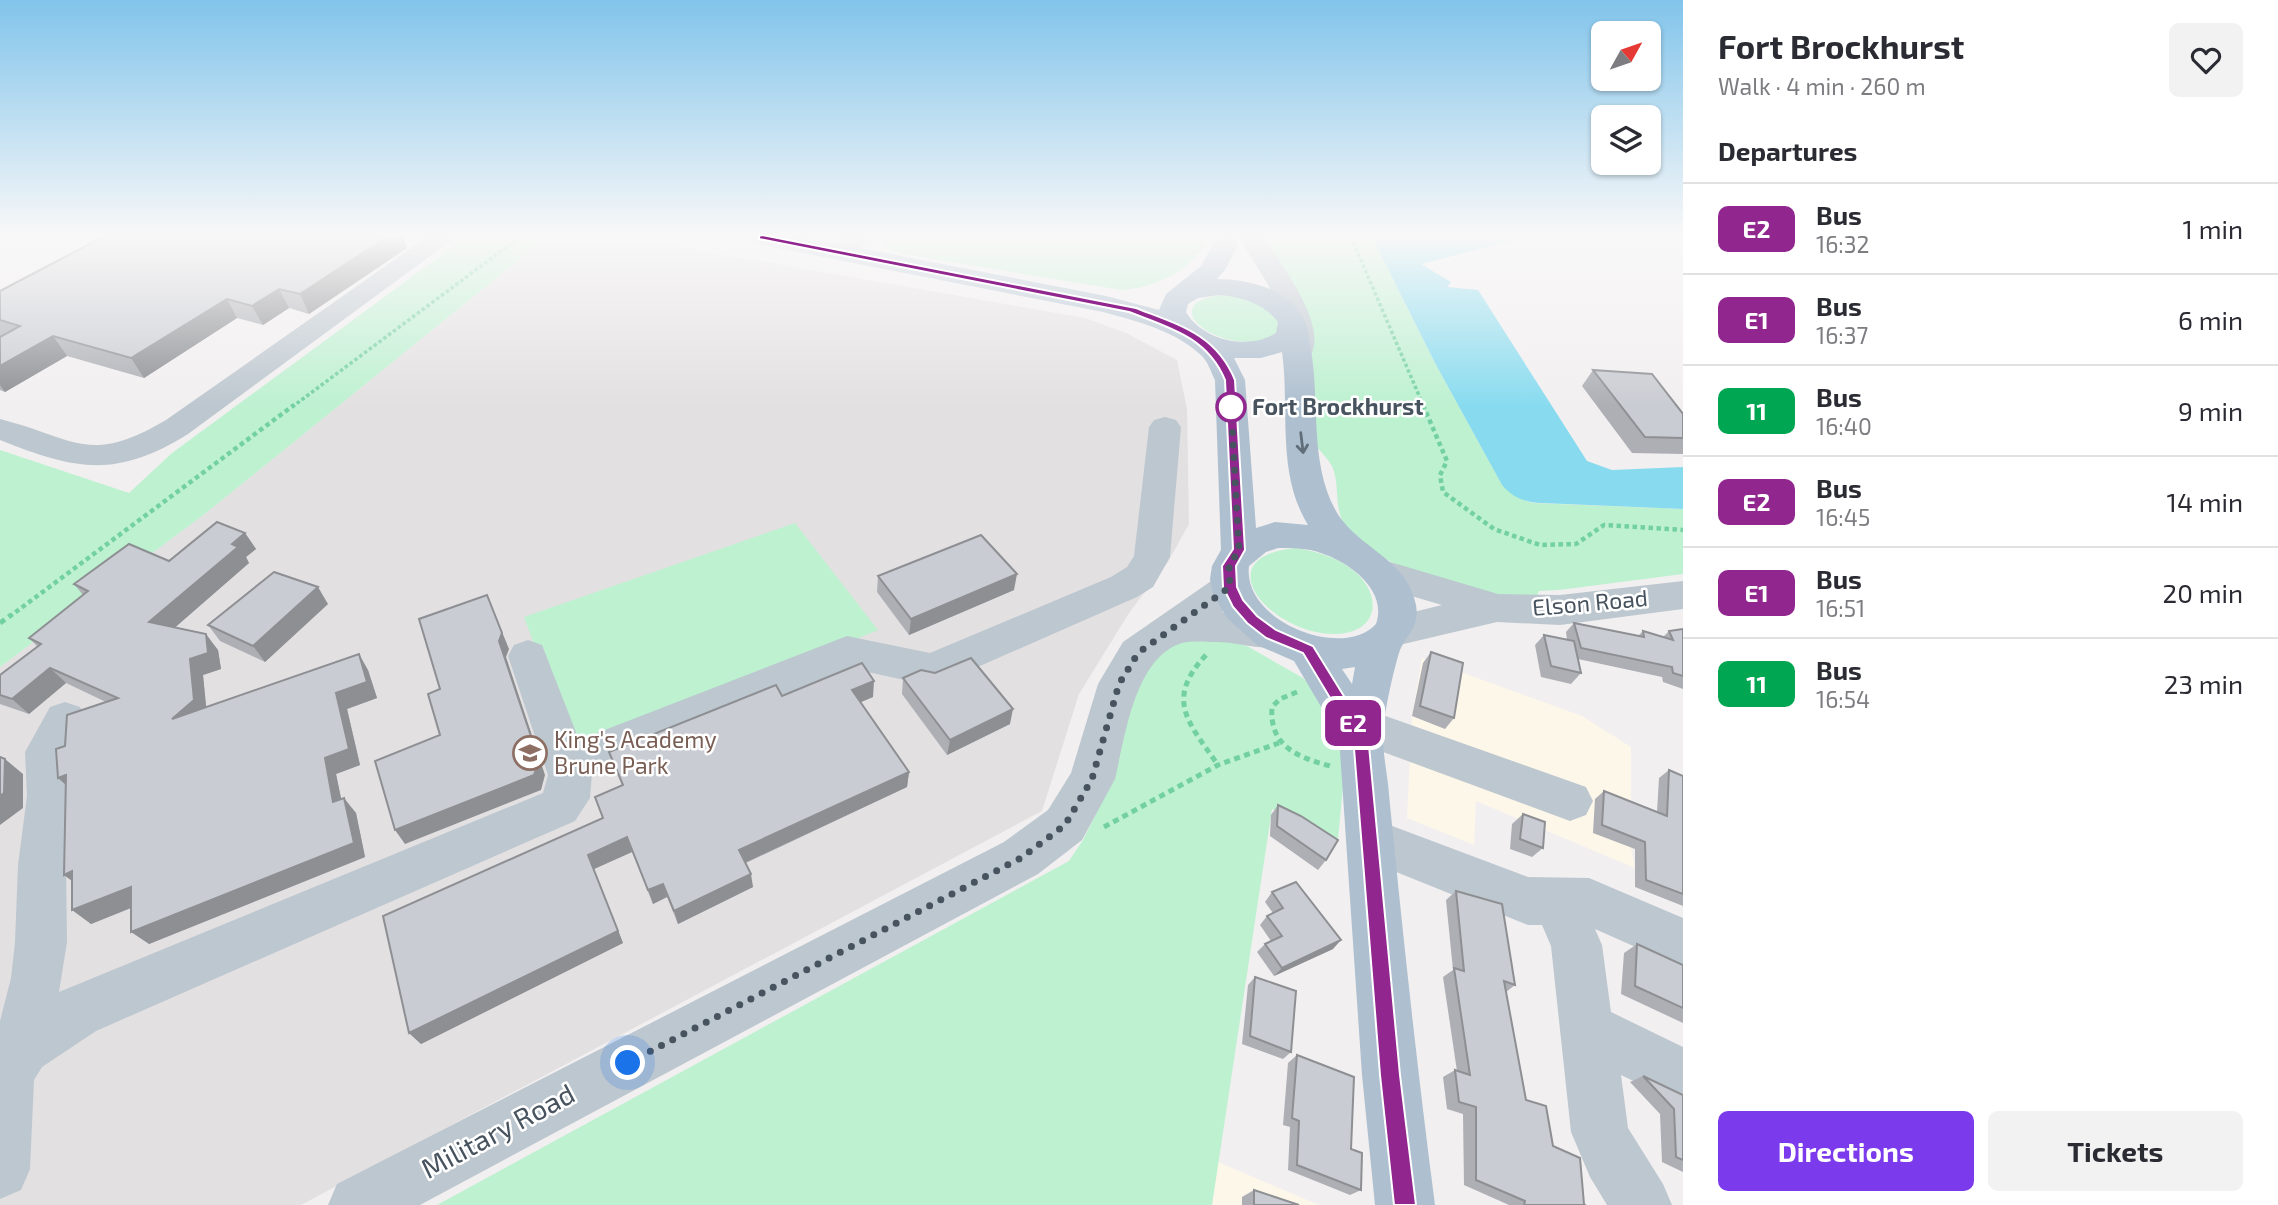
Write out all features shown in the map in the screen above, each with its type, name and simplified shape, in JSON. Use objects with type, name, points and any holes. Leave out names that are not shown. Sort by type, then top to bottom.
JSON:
[{"type":"main road","points":[[1060,293],[1154,317],[1190,335],[1217,353],[1230,380],[1239,550]]},
{"type":"main road","points":[[1107,304],[1152,303],[1189,293]]},
{"type":"main road","points":[[1252,293],[1281,307],[1293,327],[1299,367],[1301,438],[1310,493],[1322,519],[1348,550]]},
{"type":"main road","points":[[1181,295],[1173,304],[1175,322],[1190,335],[1228,348],[1261,349],[1285,341],[1293,327]]},
{"type":"main road","points":[[1362,745],[1302,655],[1245,612],[1230,587],[1229,566],[1239,550],[1255,540],[1287,535],[1324,540],[1348,550],[1380,573],[1395,593],[1400,613],[1388,638],[1362,745],[1390,1075],[1405,1205]]},
{"type":"main road","points":[[1302,655],[1361,652],[1388,638]]},
{"type":"street","points":[[0,429],[83,456],[115,453],[151,441],[177,427],[365,293]]},
{"type":"street","points":[[1277,293],[1297,318],[1299,367]]},
{"type":"street","points":[[566,765],[847,652],[932,670],[1124,587],[1140,577],[1152,557],[1165,427]]},
{"type":"street","name":"Elson Road","points":[[1380,573],[1498,608],[1560,610],[1683,595]]},
{"type":"street","name":"Military Road","points":[[358,1205],[1021,858],[1065,825],[1092,779],[1119,684],[1138,653],[1230,587]]},
{"type":"street","name":"Elson Road","points":[[1388,638],[1498,608]]},
{"type":"street","points":[[1170,629],[1219,627],[1302,655]]},
{"type":"street","points":[[10,1065],[77,1012],[551,813],[567,798],[570,775],[528,656]]},
{"type":"street","points":[[0,1169],[10,1065],[37,978],[41,942],[42,865],[50,796],[47,752],[65,720]]},
{"type":"street","points":[[1362,745],[1570,801]]},
{"type":"street","points":[[1371,839],[1528,901],[1589,902],[1683,943]]},
{"type":"street","points":[[1556,901],[1576,946],[1600,1132],[1611,1156],[1642,1205]]},
{"type":"street","points":[[1587,1029],[1683,1077]]},
{"type":"path","points":[[0,623],[444,293]]},
{"type":"path","points":[[1375,293],[1447,461],[1440,475],[1443,492],[1494,529],[1541,545],[1576,544],[1604,525],[1683,530]]},
{"type":"path","points":[[1218,765],[1193,728],[1181,695],[1188,673],[1209,651],[1219,627]]},
{"type":"path","points":[[1302,655],[1280,699],[1272,706],[1269,716],[1279,743],[1303,757],[1362,745]]},
{"type":"path","points":[[1065,825],[1103,827],[1218,765],[1279,743]]},
{"type":"shaded area","name":"King's Academy Brune Park","points":[[478,293],[943,293],[1085,318],[1126,333],[1177,360],[1187,409],[1189,524],[1168,562],[1129,613],[1079,694],[1042,811],[301,1205],[0,1205],[0,667],[206,513]]},
{"type":"shaded area","points":[[1422,658],[1582,716],[1631,747],[1631,848],[1635,868],[1476,801],[1474,845],[1407,818],[1412,716]]},
{"type":"shaded area","points":[[1218,1162],[1319,1205],[1212,1205]]},
{"type":"green space","points":[[389,293],[478,293],[206,513],[0,667],[0,450],[129,493],[172,453]]},
{"type":"green space","points":[[1277,293],[1400,293],[1502,485],[1533,503],[1683,509],[1683,574],[1539,591],[1535,600],[1488,593],[1431,578],[1378,555],[1358,540],[1344,524],[1332,466],[1315,445]]},
{"type":"green space","points":[[1221,295],[1249,299],[1279,318],[1277,333],[1259,340],[1239,341],[1220,337],[1204,329],[1194,319],[1192,309],[1200,301]]},
{"type":"green space","points":[[795,523],[878,630],[575,754],[524,617]]},
{"type":"green space","points":[[1295,548],[1331,557],[1361,578],[1369,589],[1372,611],[1360,628],[1332,634],[1309,630],[1287,621],[1256,594],[1251,579],[1254,565],[1268,554]]},
{"type":"green space","points":[[1188,639],[1225,640],[1247,646],[1303,678],[1332,709],[1346,755],[1338,839],[1272,809],[1212,1205],[437,1205],[1069,861],[1083,840],[1106,793],[1136,684],[1156,654]]},
{"type":"water","points":[[1400,293],[1480,293],[1587,461],[1612,470],[1683,467],[1683,509],[1520,499],[1502,485]]},
{"type":"building","points":[[0,293],[272,293],[252,306],[227,299],[131,358],[53,336],[0,366],[0,337],[20,326],[0,320]]},
{"type":"building","points":[[1593,370],[1652,374],[1683,414],[1683,438],[1645,437]]},
{"type":"building","points":[[217,522],[245,533],[232,544],[238,547],[149,622],[206,634],[208,653],[190,659],[194,700],[172,719],[359,654],[367,682],[336,693],[349,749],[325,758],[333,802],[344,798],[354,843],[131,932],[131,887],[72,910],[72,871],[64,875],[66,775],[58,778],[56,749],[65,746],[67,715],[118,698],[50,668],[12,699],[0,695],[0,675],[41,644],[29,638],[88,591],[74,584],[129,544],[169,561]]},
{"type":"building","points":[[981,535],[1017,574],[911,619],[878,576]]},
{"type":"building","points":[[274,572],[318,587],[253,646],[208,625]]},
{"type":"building","points":[[487,595],[502,633],[499,641],[539,760],[534,775],[395,830],[375,761],[440,735],[428,694],[440,689],[419,619]]},
{"type":"building","points":[[1574,623],[1644,637],[1643,631],[1673,640],[1669,631],[1683,629],[1683,676],[1673,673],[1672,667],[1581,648]]},
{"type":"building","points":[[1544,635],[1574,641],[1581,673],[1551,666]]},
{"type":"building","points":[[1431,652],[1463,663],[1454,718],[1420,706]]},
{"type":"building","points":[[971,658],[1013,709],[950,740],[903,678],[921,670],[935,673]]},
{"type":"building","points":[[862,663],[874,681],[852,690],[909,772],[739,850],[751,874],[674,911],[663,884],[648,890],[627,837],[588,855],[618,931],[409,1033],[383,916],[603,818],[595,797],[623,785],[609,752],[776,685],[782,696]]},
{"type":"building","points":[[0,757],[5,759],[4,793],[0,796]]},
{"type":"building","points":[[1669,770],[1683,776],[1683,894],[1646,880],[1645,842],[1602,825],[1604,791],[1667,816]]},
{"type":"building","points":[[1278,805],[1338,840],[1326,860],[1277,826]]},
{"type":"building","points":[[1523,814],[1545,822],[1543,848],[1520,839]]},
{"type":"building","points":[[1296,882],[1341,940],[1282,968],[1265,944],[1282,936],[1267,916],[1283,908],[1272,892]]},
{"type":"building","points":[[1456,891],[1502,904],[1515,985],[1504,981],[1526,1100],[1546,1106],[1553,1146],[1580,1158],[1585,1205],[1524,1205],[1525,1201],[1476,1180],[1476,1107],[1459,1102],[1455,1070],[1470,1075],[1454,968],[1464,971]]},
{"type":"building","points":[[1637,944],[1683,965],[1683,1008],[1635,986]]},
{"type":"building","points":[[1255,977],[1296,991],[1291,1052],[1250,1036]]},
{"type":"building","points":[[1297,1055],[1354,1077],[1351,1149],[1362,1153],[1361,1190],[1297,1165],[1299,1121],[1292,1118]]},
{"type":"building","points":[[1643,1076],[1683,1095],[1683,1160],[1676,1157],[1674,1109]]},
{"type":"building","points":[[1254,1190],[1299,1205],[1254,1205]]},
{"type":"bus line","name":"E2","points":[[1055,293],[1132,310],[1163,320],[1210,347],[1226,367],[1230,380],[1239,550],[1229,566],[1230,587],[1238,604],[1252,620],[1271,634],[1308,649],[1361,735],[1390,1075],[1405,1205]]},
{"type":"place","name":"Fort Brockhurst","points":[[1231,407]]},
{"type":"place","name":"King's Academy Brune Park","points":[[530,753]]},
{"type":"route","points":[[628,1063],[1021,858],[1065,825],[1092,779],[1119,684],[1138,653],[1230,587],[1229,566],[1239,550],[1231,407]]}]
